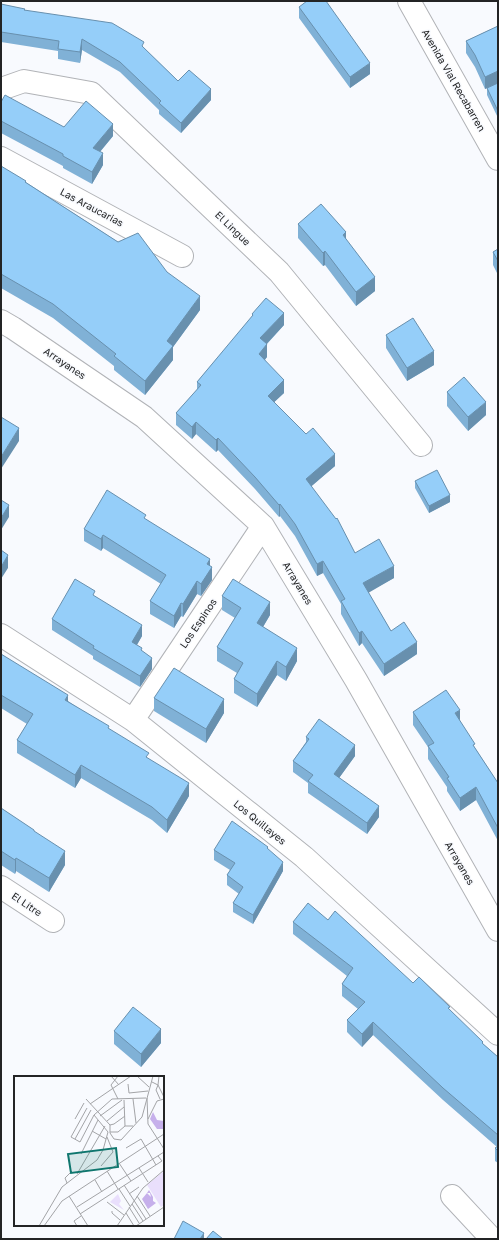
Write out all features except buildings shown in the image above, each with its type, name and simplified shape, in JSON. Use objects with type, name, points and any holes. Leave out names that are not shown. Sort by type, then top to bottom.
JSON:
[{"type":"street","name":"Avenida Vial Recabarren","points":[[409,1],[498,158]]},
{"type":"street","name":"El Lingue","points":[[1,89],[24,81],[90,93],[279,272],[421,445]]},
{"type":"street","name":"Las Araucarias","points":[[1,158],[182,256]]},
{"type":"street","name":"Arrayanes","points":[[1,321],[144,417],[263,526],[356,680],[498,930]]},
{"type":"street","name":"Los Espinos","points":[[133,720],[263,526]]},
{"type":"street","name":"Los Quillayes","points":[[1,635],[133,720],[304,857],[498,1034]]},
{"type":"street","name":"El Litre","points":[[1,887],[53,921]]},
{"type":"street","points":[[452,1196],[492,1239]]}]
